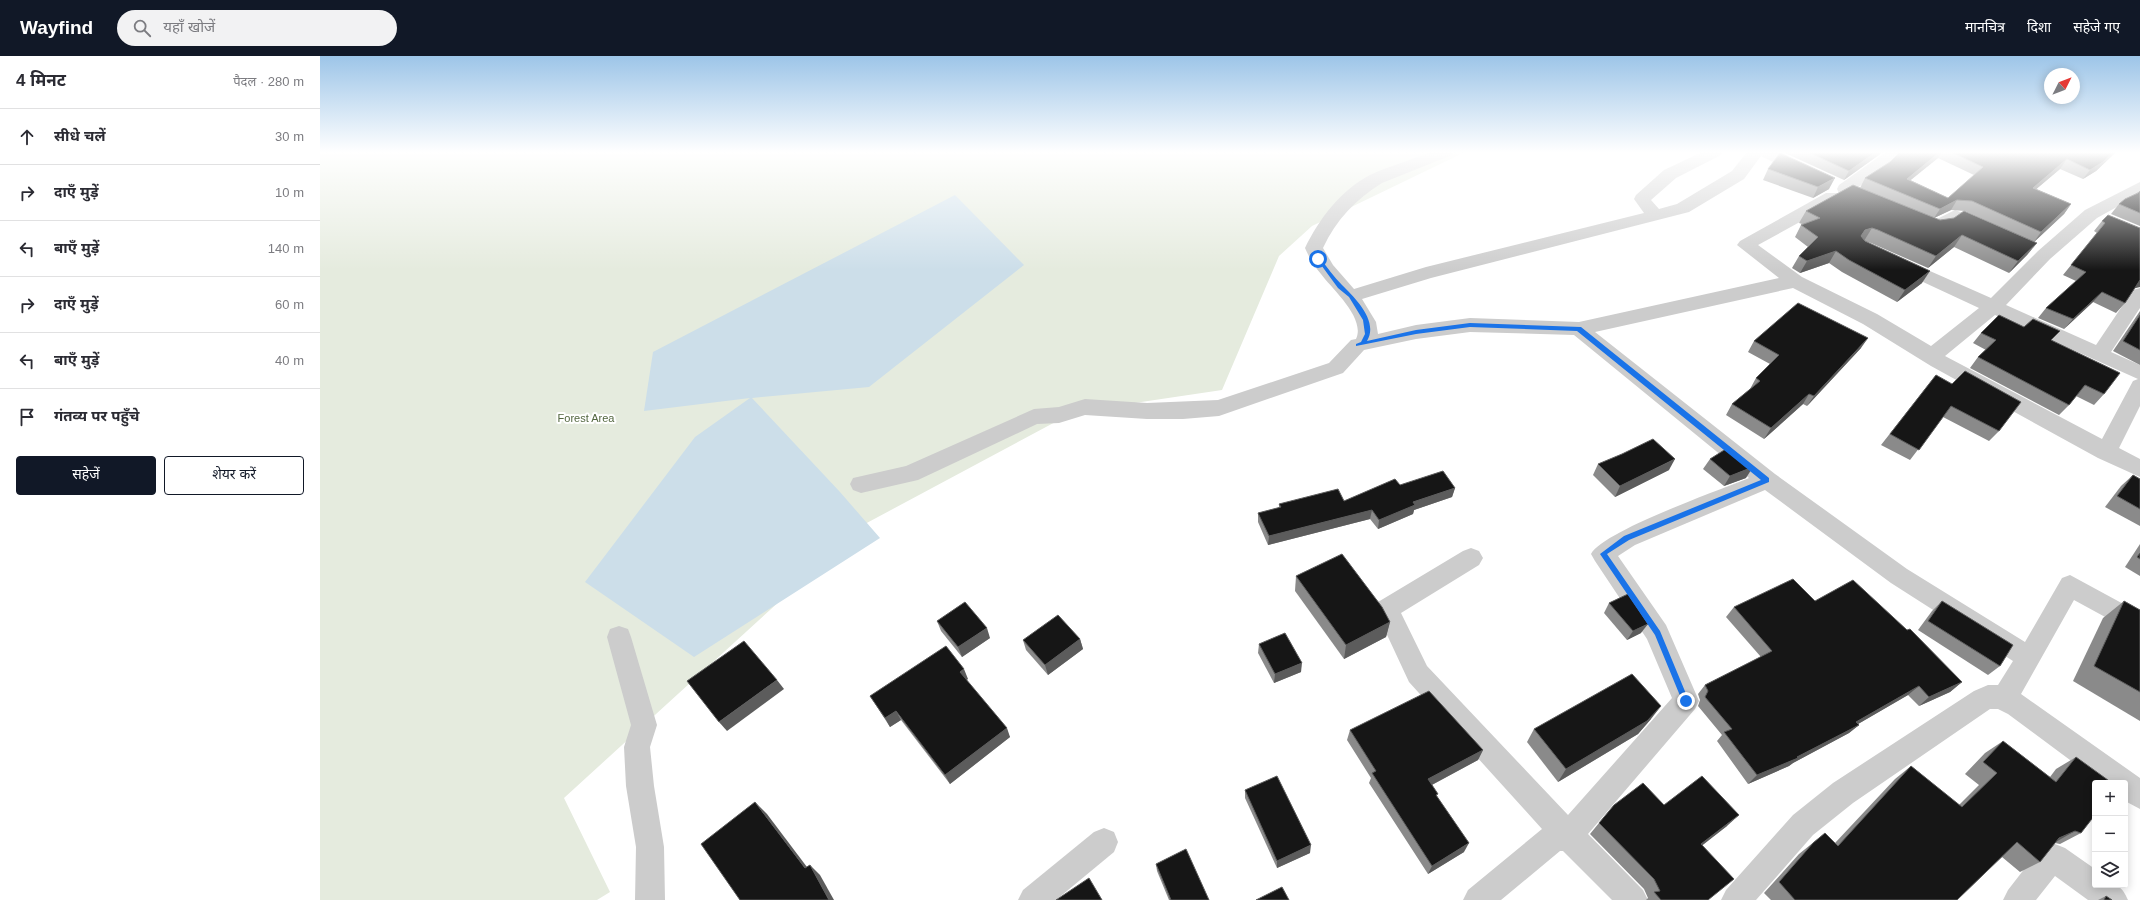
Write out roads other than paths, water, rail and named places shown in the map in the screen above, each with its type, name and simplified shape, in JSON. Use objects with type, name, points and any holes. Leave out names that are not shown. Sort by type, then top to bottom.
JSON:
[{"type":"street","points":[[861,484],[910,474],[1034,417],[1059,415],[1085,407],[1161,411],[1219,408],[1336,368],[1358,345],[1363,344],[1368,334],[1366,320],[1351,296],[1340,287],[1318,259],[1314,248],[1320,235],[1333,217],[1359,191]]},
{"type":"street","points":[[1651,191],[1642,199],[1655,215]]},
{"type":"street","points":[[1351,296],[1426,273],[1683,208],[1711,191]]},
{"type":"street","points":[[1841,191],[1746,246],[1795,281],[1870,319],[1934,357],[1938,361],[2140,469]]},
{"type":"street","points":[[1851,191],[1887,207]]},
{"type":"street","points":[[1934,357],[1939,350],[1993,307],[2037,252],[2091,214],[2132,191]]},
{"type":"street","points":[[2091,214],[2111,222]]},
{"type":"street","points":[[1908,216],[1935,226],[1955,215],[2002,235]]},
{"type":"street","points":[[1886,258],[2140,373]]},
{"type":"street","points":[[1358,345],[1416,332],[1470,325],[1579,329],[1795,281]]},
{"type":"street","points":[[2100,355],[2140,294]]},
{"type":"street","points":[[1579,329],[1767,480],[1899,576],[2029,658]]},
{"type":"street","points":[[2106,452],[2140,386]]},
{"type":"street","points":[[1478,900],[1554,838],[1568,836],[1686,701],[1658,633],[1603,554],[1627,538],[1767,480]]},
{"type":"street","points":[[1471,558],[1387,609],[1418,674],[1568,836],[1633,900]]},
{"type":"street","points":[[2004,698],[2029,658],[2070,585],[2140,625]]},
{"type":"street","points":[[618,637],[644,725],[637,746],[640,786],[650,847],[650,900]]},
{"type":"street","points":[[1736,900],[1803,825],[1843,793],[1983,699],[1993,696],[2004,698],[2120,780]]},
{"type":"street","points":[[2128,786],[2140,795]]},
{"type":"street","points":[[1033,900],[1104,842]]},
{"type":"street","points":[[2018,900],[2049,860],[2055,858],[2112,900]]},
{"type":"water","points":[[955,195],[1024,265],[869,387],[752,398],[840,492],[880,538],[694,657],[585,582],[695,437],[750,398],[644,411],[653,352]]},
{"type":"park label","name":"Forest Area","points":[[586,418]]}]
